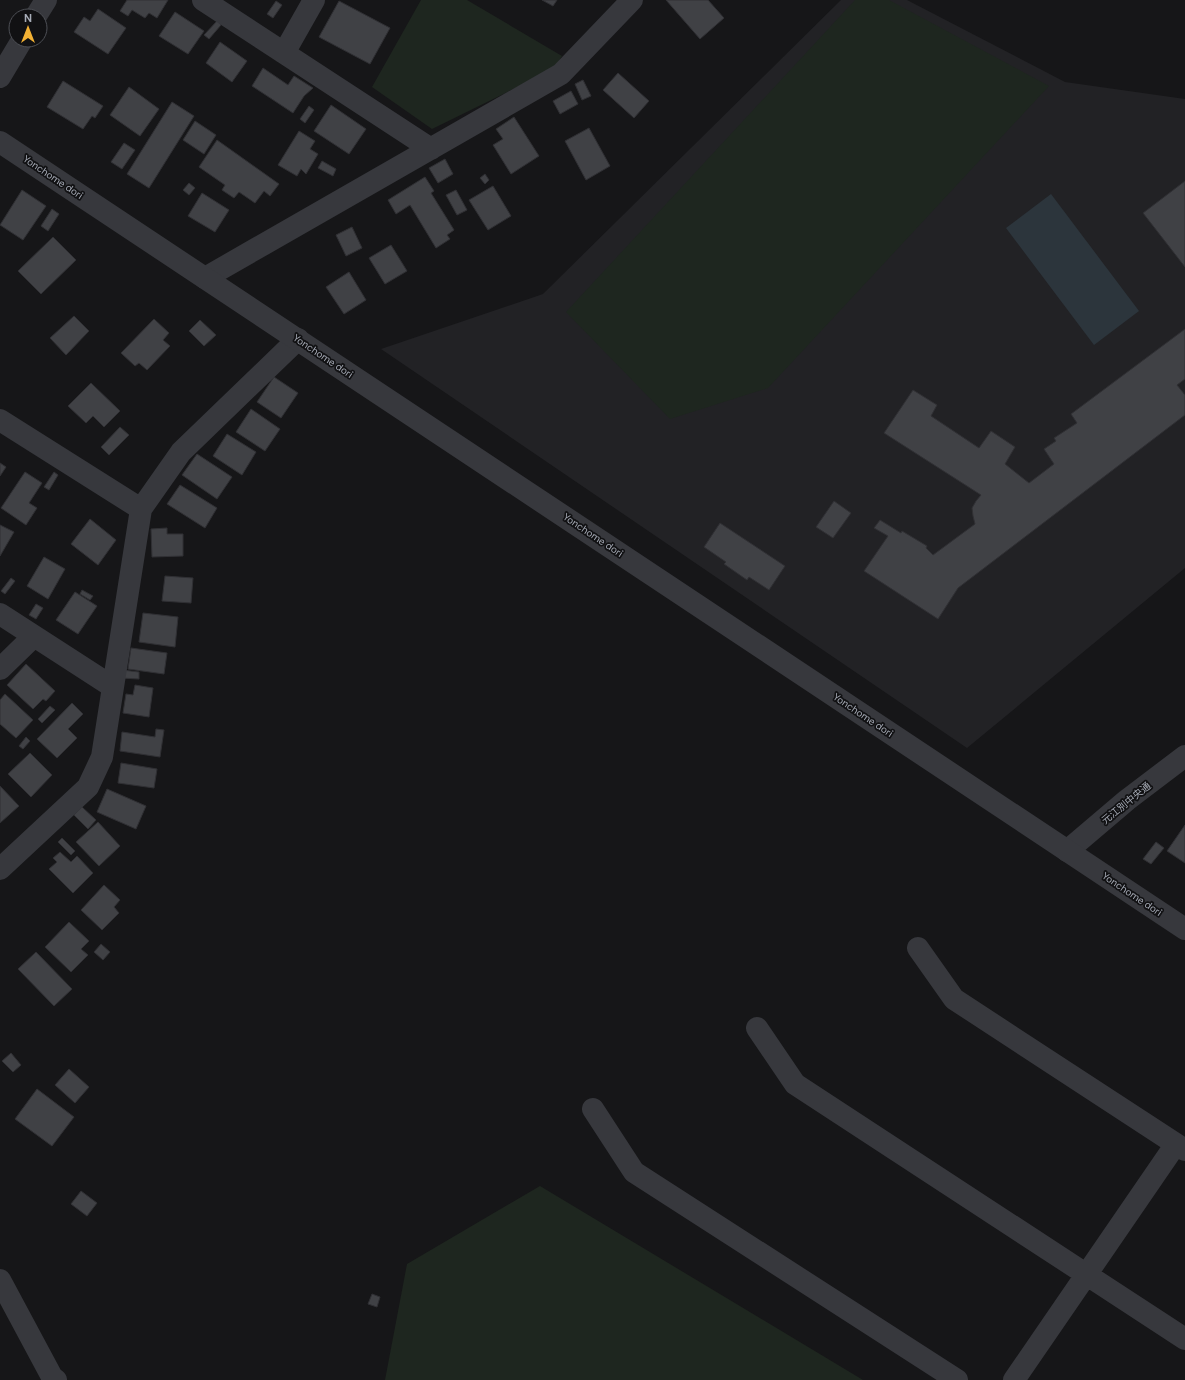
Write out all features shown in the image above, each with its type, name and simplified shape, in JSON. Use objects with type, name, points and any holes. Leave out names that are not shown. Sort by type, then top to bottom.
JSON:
[{"type":"street","points":[[203,0],[431,149]]},
{"type":"street","points":[[284,53],[314,0]]},
{"type":"street","points":[[205,278],[561,74],[632,0]]},
{"type":"street","points":[[0,77],[17,48]]},
{"type":"street","name":"Yonchome dori","points":[[0,142],[1185,929]]},
{"type":"street","points":[[0,870],[88,787],[102,757],[141,509],[181,452],[298,339]]},
{"type":"street","points":[[0,420],[141,509]]},
{"type":"street","points":[[0,614],[113,687]]},
{"type":"street","points":[[0,669],[34,636]]},
{"type":"street","name":"元江別中央通","points":[[1067,851],[1127,800],[1185,756]]},
{"type":"street","points":[[918,948],[954,999],[1181,1147],[1086,1275],[1014,1380]]},
{"type":"street","points":[[757,1028],[795,1084],[1185,1339]]},
{"type":"street","points":[[593,1109],[634,1172],[957,1380]]},
{"type":"street","points":[[0,1280],[52,1377],[56,1380]]},
{"type":"shaded area","points":[[421,0],[467,0],[562,56],[554,69],[432,129],[372,87]]},
{"type":"shaded area","points":[[841,0],[907,0],[1065,82],[1185,99],[1185,568],[967,748],[381,349],[543,294]]},
{"type":"shaded area","points":[[855,0],[889,0],[1049,86],[768,388],[670,419],[566,312]]},
{"type":"shaded area","points":[[1051,194],[1139,311],[1094,345],[1006,228]]},
{"type":"shaded area","points":[[540,1186],[863,1380],[385,1380],[407,1264]]},
{"type":"building","points":[[127,0],[168,0],[157,18],[149,13],[145,18],[132,10],[128,16],[120,11]]},
{"type":"building","points":[[542,0],[557,0],[553,6]]},
{"type":"building","points":[[666,0],[708,0],[724,18],[700,39]]},
{"type":"building","points":[[276,1],[282,5],[273,18],[267,14]]},
{"type":"building","points":[[339,1],[390,28],[370,64],[319,37]]},
{"type":"building","points":[[98,9],[126,28],[108,54],[74,32],[84,17],[90,21]]},
{"type":"building","points":[[175,12],[204,31],[188,54],[159,36]]},
{"type":"building","points":[[217,21],[221,25],[209,39],[204,35]]},
{"type":"building","points":[[220,42],[247,61],[232,82],[206,63]]},
{"type":"building","points":[[263,68],[288,85],[294,76],[313,88],[304,96],[293,113],[252,86]]},
{"type":"building","points":[[618,73],[649,101],[634,118],[603,90]]},
{"type":"building","points":[[583,80],[591,96],[582,100],[575,84]]},
{"type":"building","points":[[63,81],[103,106],[95,118],[92,116],[83,129],[47,107]]},
{"type":"building","points":[[129,87],[159,109],[140,136],[110,115]]},
{"type":"building","points":[[571,91],[578,104],[560,114],[553,101]]},
{"type":"building","points":[[172,102],[194,116],[149,188],[127,174]]},
{"type":"building","points":[[331,105],[366,129],[349,154],[314,131]]},
{"type":"building","points":[[309,106],[314,110],[305,123],[300,119]]},
{"type":"building","points":[[514,117],[539,156],[511,174],[493,145],[503,139],[496,129]]},
{"type":"building","points":[[195,121],[216,135],[204,154],[183,140]]},
{"type":"building","points":[[589,128],[610,166],[586,180],[565,141]]},
{"type":"building","points":[[299,131],[315,141],[310,149],[318,154],[306,174],[301,169],[297,176],[278,165]]},
{"type":"building","points":[[217,140],[279,184],[270,196],[264,191],[255,203],[239,192],[234,198],[222,190],[225,185],[199,167]]},
{"type":"building","points":[[124,143],[135,150],[122,169],[111,162]]},
{"type":"building","points":[[445,159],[453,174],[438,183],[429,168]]},
{"type":"building","points":[[322,161],[336,169],[333,176],[318,168]]},
{"type":"building","points":[[485,174],[489,180],[485,184],[480,178]]},
{"type":"building","points":[[425,177],[434,191],[431,193],[454,230],[447,235],[450,239],[436,248],[410,205],[396,214],[388,200]]},
{"type":"building","points":[[1185,181],[1185,267],[1143,213]]},
{"type":"building","points":[[189,183],[195,188],[189,195],[183,190]]},
{"type":"building","points":[[493,186],[511,216],[488,230],[469,200]]},
{"type":"building","points":[[22,190],[46,206],[23,240],[0,225]]},
{"type":"building","points":[[456,190],[467,210],[457,215],[446,195]]},
{"type":"building","points":[[202,193],[229,210],[215,232],[188,216]]},
{"type":"building","points":[[52,209],[59,214],[48,231],[41,226]]},
{"type":"building","points":[[352,227],[362,248],[346,256],[336,235]]},
{"type":"building","points":[[53,237],[76,260],[41,294],[18,271]]},
{"type":"building","points":[[391,245],[407,271],[385,284],[369,258]]},
{"type":"building","points":[[349,272],[366,300],[344,314],[326,287]]},
{"type":"building","points":[[74,316],[89,331],[66,355],[50,338]]},
{"type":"building","points":[[154,319],[169,333],[163,340],[170,346],[147,370],[139,363],[135,366],[121,353]]},
{"type":"building","points":[[200,320],[216,335],[204,346],[189,331]]},
{"type":"building","points":[[1185,329],[1185,379],[1177,385],[1185,395],[1185,415],[958,588],[938,619],[864,571],[888,536],[874,528],[880,520],[901,533],[902,531],[927,546],[926,548],[933,555],[975,524],[972,508],[981,495],[884,433],[913,390],[937,405],[931,416],[979,448],[991,431],[1015,447],[1005,464],[1029,483],[1054,464],[1044,449],[1056,441],[1054,438],[1077,423],[1071,414]]},
{"type":"building","points":[[274,377],[298,393],[281,418],[257,402]]},
{"type":"building","points":[[91,383],[120,411],[104,427],[93,416],[86,423],[68,406]]},
{"type":"building","points":[[251,409],[280,429],[265,451],[236,432]]},
{"type":"building","points":[[120,427],[129,435],[109,455],[101,447]]},
{"type":"building","points":[[227,434],[256,452],[242,475],[213,456]]},
{"type":"building","points":[[197,454],[232,477],[217,499],[182,475]]},
{"type":"building","points":[[0,463],[6,467],[0,476]]},
{"type":"building","points":[[25,472],[42,483],[29,503],[37,508],[26,525],[1,508]]},
{"type":"building","points":[[54,472],[58,475],[49,490],[44,487]]},
{"type":"building","points":[[180,485],[217,508],[205,528],[167,504]]},
{"type":"building","points":[[834,501],[851,513],[833,538],[816,527]]},
{"type":"building","points":[[90,519],[116,540],[98,565],[71,544]]},
{"type":"building","points":[[720,523],[785,566],[769,590],[749,577],[747,580],[724,564],[726,562],[704,547]]},
{"type":"building","points":[[0,525],[14,532],[0,556]]},
{"type":"building","points":[[167,528],[167,534],[183,534],[183,556],[152,557],[151,529]]},
{"type":"building","points":[[44,557],[65,569],[48,599],[27,586]]},
{"type":"building","points":[[165,576],[193,578],[191,603],[162,601]]},
{"type":"building","points":[[11,578],[15,581],[5,594],[1,591]]},
{"type":"building","points":[[82,590],[93,596],[90,600],[80,594]]},
{"type":"building","points":[[75,592],[97,606],[78,634],[56,620]]},
{"type":"building","points":[[36,604],[43,608],[36,619],[29,615]]},
{"type":"building","points":[[143,613],[178,617],[175,647],[139,642]]},
{"type":"building","points":[[131,648],[167,653],[164,674],[128,669]]},
{"type":"building","points":[[26,664],[55,691],[46,701],[43,699],[33,709],[7,685]]},
{"type":"building","points":[[122,670],[139,672],[139,679],[121,678]]},
{"type":"building","points":[[135,685],[153,688],[149,717],[123,713],[126,694],[133,695]]},
{"type":"building","points":[[5,694],[33,720],[16,738],[0,724],[0,700]]},
{"type":"building","points":[[72,703],[83,714],[68,729],[77,738],[57,758],[37,739]]},
{"type":"building","points":[[50,706],[55,710],[42,723],[38,719]]},
{"type":"building","points":[[156,729],[164,730],[160,757],[120,751],[122,732],[155,737]]},
{"type":"building","points":[[26,737],[30,741],[23,749],[19,746]]},
{"type":"building","points":[[30,753],[52,775],[31,797],[8,774]]},
{"type":"building","points":[[121,763],[157,769],[154,788],[118,783]]},
{"type":"building","points":[[0,786],[19,806],[0,823]]},
{"type":"building","points":[[107,789],[146,806],[136,829],[97,812]]},
{"type":"building","points":[[82,807],[96,820],[88,829],[74,815]]},
{"type":"building","points":[[98,822],[120,846],[99,866],[76,842]]},
{"type":"building","points":[[1185,825],[1185,863],[1167,851]]},
{"type":"building","points":[[62,838],[75,851],[71,855],[58,842]]},
{"type":"building","points":[[1156,842],[1164,848],[1151,864],[1143,859]]},
{"type":"building","points":[[60,852],[71,862],[77,856],[93,873],[73,893],[49,869],[57,862],[53,858]]},
{"type":"building","points":[[104,885],[120,900],[114,907],[119,913],[102,930],[81,910]]},
{"type":"building","points":[[69,922],[89,941],[81,949],[88,955],[71,972],[45,947]]},
{"type":"building","points":[[101,944],[110,952],[103,960],[94,952]]},
{"type":"building","points":[[36,952],[72,989],[54,1006],[18,969]]},
{"type":"building","points":[[11,1053],[21,1065],[13,1072],[2,1061]]},
{"type":"building","points":[[69,1069],[89,1087],[75,1103],[55,1085]]},
{"type":"building","points":[[37,1089],[74,1117],[52,1146],[15,1119]]},
{"type":"building","points":[[81,1191],[97,1203],[87,1216],[71,1204]]},
{"type":"building","points":[[372,1294],[380,1297],[377,1307],[368,1304]]}]
